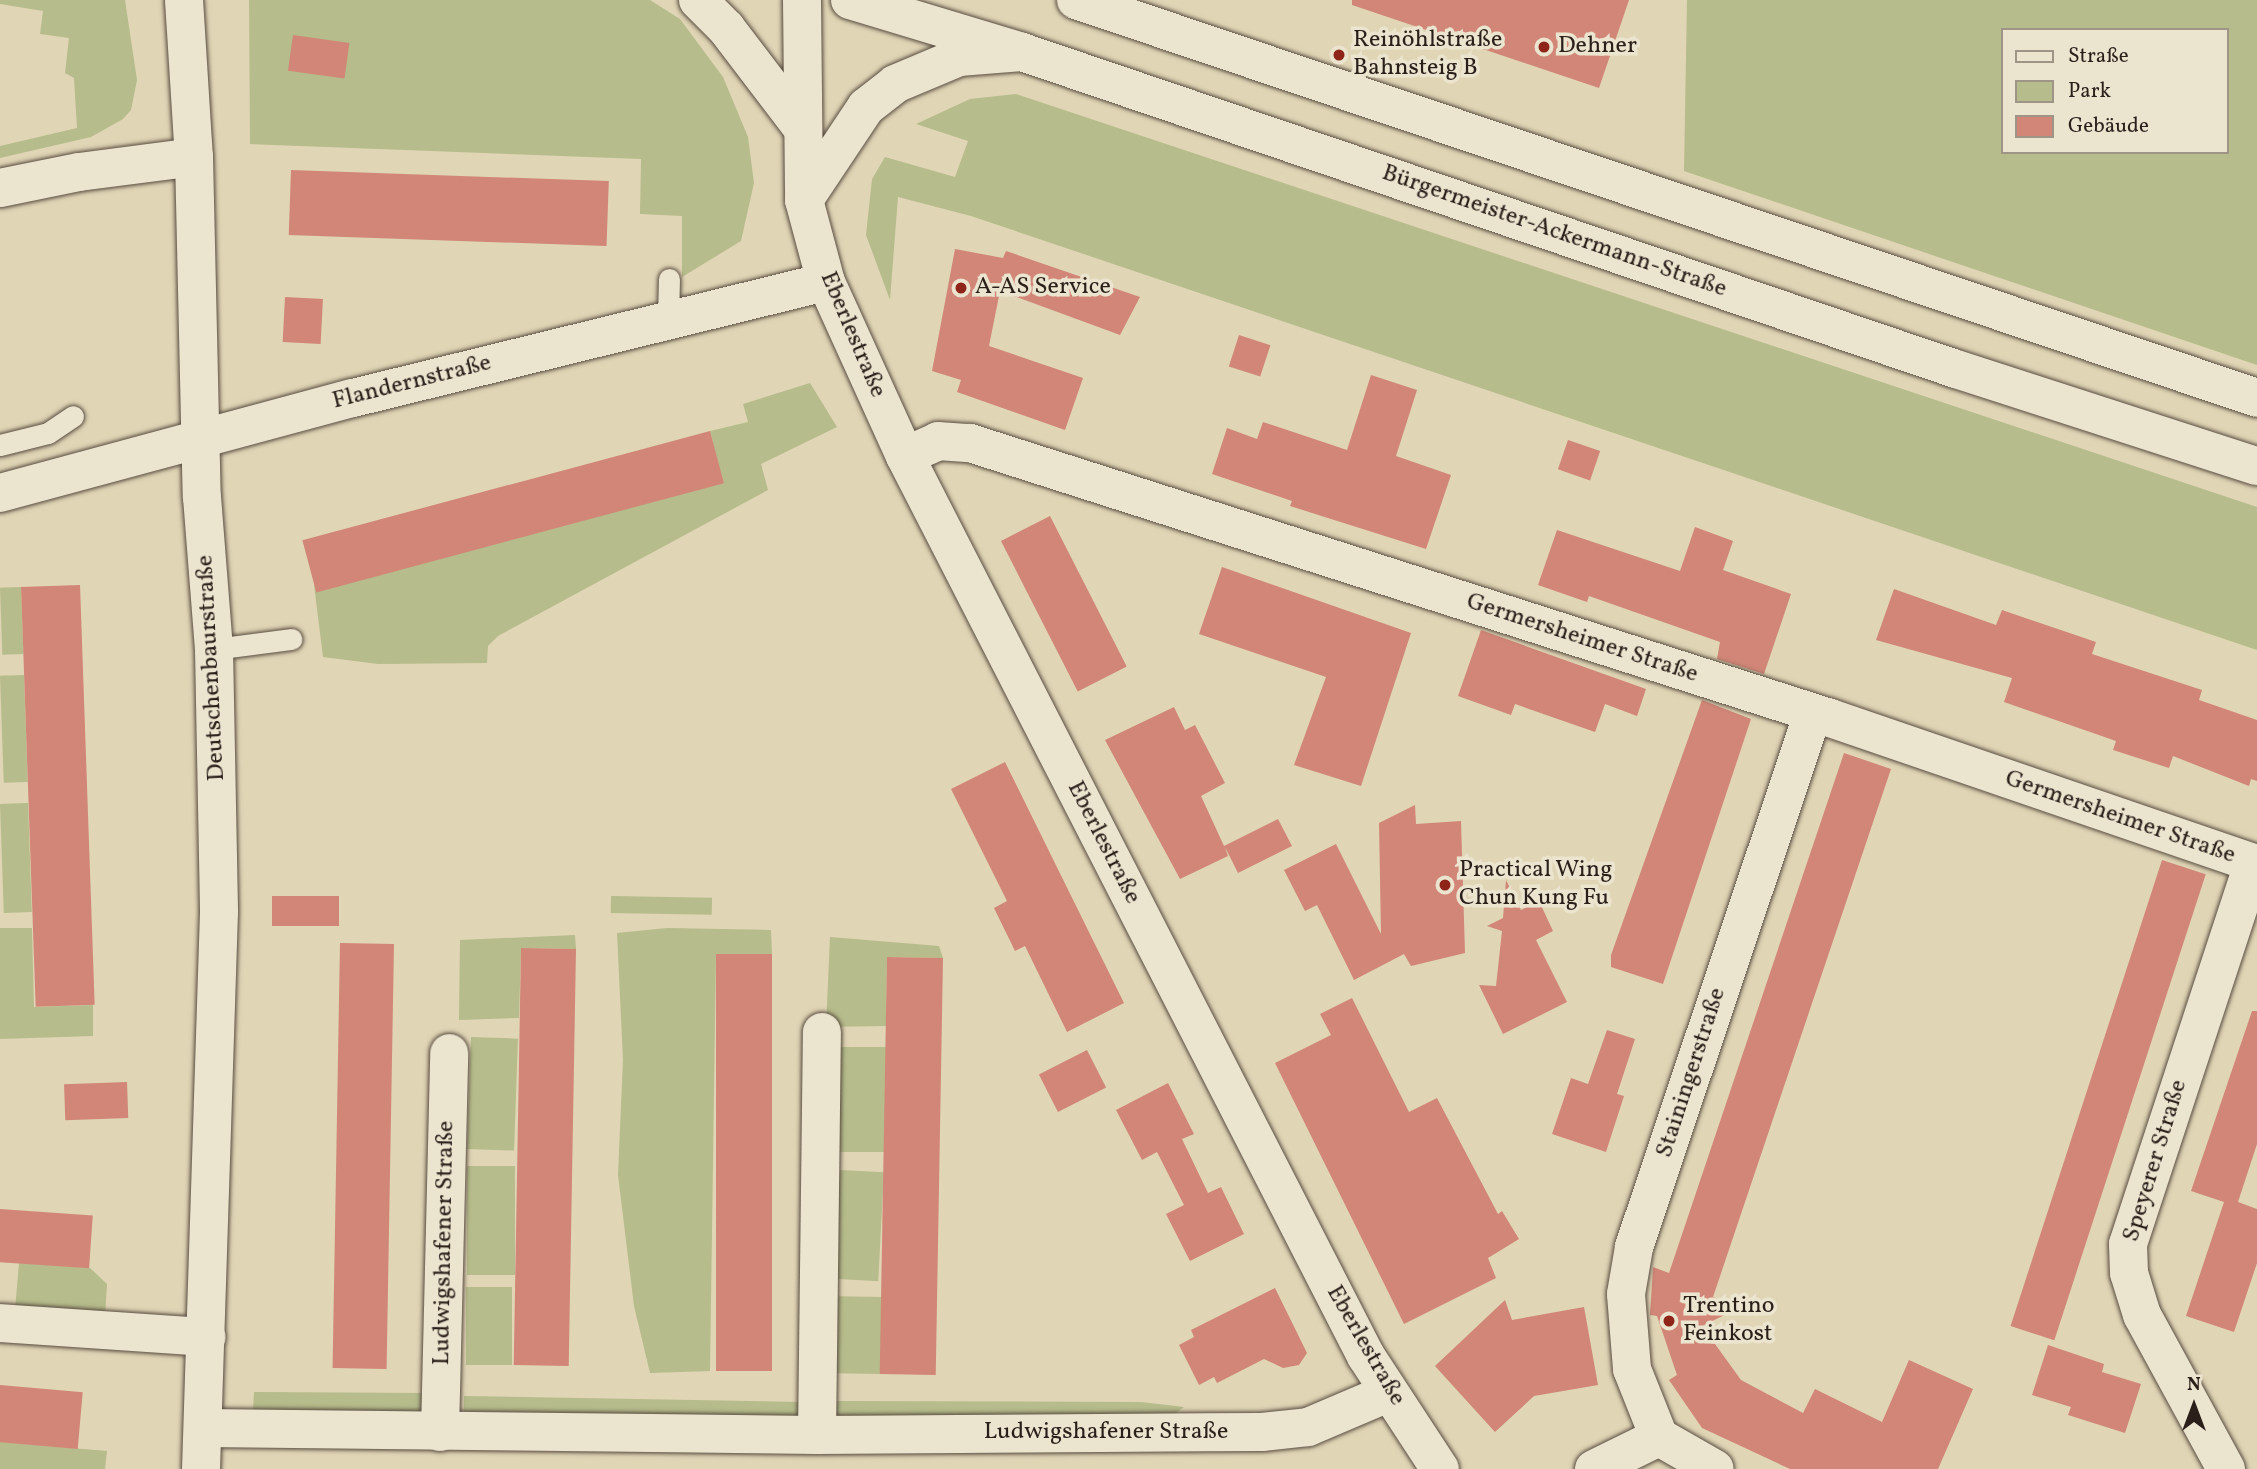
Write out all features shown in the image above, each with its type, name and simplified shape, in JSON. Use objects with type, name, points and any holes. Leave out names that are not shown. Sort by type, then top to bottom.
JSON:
[{"type":"street","points":[[698,0],[726,28],[800,125]]},
{"type":"street","name":"Eberlestraße","points":[[802,0],[800,125],[804,200],[826,282],[905,456],[1388,1393],[1440,1469]]},
{"type":"street","name":"Bürgermeister-Ackermann-Straße","points":[[850,0],[1022,52],[1956,369],[2257,466]]},
{"type":"street","points":[[1076,0],[2257,398]]},
{"type":"street","name":"Deutschenbaurstraße","points":[[185,5],[194,157],[200,439],[214,649],[219,912],[201,1469]]},
{"type":"street","points":[[804,200],[866,107],[895,84],[959,57],[1022,52]]},
{"type":"street","points":[[0,188],[79,172],[194,157]]},
{"type":"street","name":"Flandernstraße","points":[[0,493],[668,319],[826,282]]},
{"type":"street","name":"Germersheimer Straße","points":[[905,456],[938,441],[970,443],[1813,713],[2255,863]]},
{"type":"street","name":"Stainingerstraße","points":[[1659,1437],[1632,1369],[1626,1294],[1634,1247],[1813,713]]},
{"type":"street","name":"Speyerer Straße","points":[[2221,1459],[2142,1315],[2129,1273],[2128,1244],[2255,863]]},
{"type":"street","points":[[817,1435],[822,1032]]},
{"type":"street","name":"Ludwigshafener Straße","points":[[440,1432],[449,1053]]},
{"type":"street","points":[[0,1323],[207,1337]]},
{"type":"street","name":"Ludwigshafener Straße","points":[[204,1428],[817,1435],[1262,1432],[1308,1427],[1388,1393]]},
{"type":"street","points":[[1594,1469],[1659,1437],[1715,1469]]},
{"type":"lane","points":[[668,319],[669,279]]},
{"type":"lane","points":[[0,445],[48,433],[73,416]]},
{"type":"lane","points":[[214,649],[291,639]]},
{"type":"green space","points":[[0,0],[125,0],[137,80],[131,110],[123,119],[91,137],[0,158],[0,146],[77,128],[74,78],[65,73],[69,38],[40,34],[43,11],[0,4]]},
{"type":"green space","points":[[249,0],[650,0],[680,19],[723,77],[748,137],[754,183],[741,241],[682,277],[682,216],[640,214],[641,159],[250,144]]},
{"type":"green space","points":[[1687,0],[2257,0],[2257,365],[1684,171]]},
{"type":"green space","points":[[1016,94],[2257,507],[2257,650],[971,216],[898,197],[890,300],[866,235],[872,179],[885,157],[955,177],[968,141],[916,124],[970,99]]},
{"type":"green space","points":[[810,383],[837,427],[761,464],[768,490],[498,636],[488,646],[487,663],[378,664],[323,657],[314,585],[723,483],[710,431],[748,422],[743,404]]},
{"type":"green space","points":[[21,587],[23,654],[2,655],[0,588]]},
{"type":"green space","points":[[24,675],[28,782],[4,783],[0,676]]},
{"type":"green space","points":[[28,803],[32,912],[4,913],[0,804]]},
{"type":"green space","points":[[611,896],[712,898],[712,915],[611,913]]},
{"type":"green space","points":[[0,928],[32,928],[34,1007],[93,1005],[93,1036],[0,1039]]},
{"type":"green space","points":[[667,928],[771,930],[772,954],[716,954],[710,1371],[650,1373],[634,1306],[618,1175],[623,1060],[617,933]]},
{"type":"green space","points":[[575,935],[576,949],[521,948],[519,1018],[459,1020],[460,940]]},
{"type":"green space","points":[[830,937],[939,946],[943,958],[887,957],[886,1026],[826,1027]]},
{"type":"green space","points":[[471,1037],[518,1039],[514,1151],[467,1149]]},
{"type":"green space","points":[[840,1047],[886,1047],[886,1152],[840,1152]]},
{"type":"green space","points":[[467,1166],[515,1166],[515,1275],[467,1275]]},
{"type":"green space","points":[[840,1170],[884,1172],[878,1281],[834,1279]]},
{"type":"green space","points":[[19,1263],[90,1268],[107,1284],[105,1317],[15,1310]]},
{"type":"green space","points":[[466,1287],[512,1287],[512,1365],[466,1365]]},
{"type":"green space","points":[[838,1296],[882,1297],[881,1374],[837,1373]]},
{"type":"green space","points":[[254,1392],[427,1393],[427,1412],[260,1414],[253,1409]]},
{"type":"green space","points":[[464,1396],[802,1402],[802,1424],[464,1418]]},
{"type":"green space","points":[[836,1401],[1141,1402],[1184,1407],[1175,1414],[835,1418]]},
{"type":"green space","points":[[0,1442],[107,1451],[105,1469],[0,1469]]},
{"type":"building","name":"Dehner","points":[[1352,0],[1629,0],[1599,88],[1352,5]]},
{"type":"building","points":[[293,35],[349,43],[344,79],[288,71]]},
{"type":"building","points":[[291,170],[609,181],[607,246],[289,235]]},
{"type":"building","points":[[955,249],[1003,258],[1006,251],[1140,297],[1120,335],[1000,291],[989,346],[1083,378],[1065,430],[957,392],[961,380],[932,371]]},
{"type":"building","points":[[285,297],[323,299],[321,344],[283,342]]},
{"type":"building","points":[[1239,335],[1270,345],[1260,377],[1229,366]]},
{"type":"building","points":[[1371,375],[1417,390],[1396,456],[1451,475],[1426,549],[1290,506],[1292,501],[1212,474],[1227,428],[1257,439],[1263,422],[1347,450]]},
{"type":"building","points":[[710,431],[724,483],[316,592],[302,540]]},
{"type":"building","points":[[1568,440],[1600,451],[1590,480],[1558,469]]},
{"type":"building","points":[[1050,516],[1127,667],[1078,692],[1001,541]]},
{"type":"building","points":[[1695,527],[1733,541],[1723,570],[1791,594],[1764,674],[1717,659],[1720,642],[1589,596],[1587,602],[1538,585],[1557,530],[1680,571]]},
{"type":"building","points":[[1222,567],[1411,633],[1361,786],[1294,765],[1326,677],[1199,634]]},
{"type":"building","points":[[80,585],[95,1005],[36,1007],[21,587]]},
{"type":"building","points":[[1894,589],[1996,625],[2002,610],[2096,642],[2092,654],[2202,690],[2199,700],[2257,720],[2257,781],[2251,779],[2249,786],[2173,756],[2169,768],[2113,750],[2116,741],[2004,702],[2012,678],[1876,640]]},
{"type":"building","points":[[1481,630],[1646,689],[1637,716],[1605,704],[1595,732],[1515,704],[1511,715],[1458,696]]},
{"type":"building","points":[[1702,700],[1751,719],[1663,984],[1611,967],[1611,955]]},
{"type":"building","points":[[1174,707],[1185,730],[1195,725],[1225,783],[1201,796],[1224,846],[1278,819],[1292,846],[1238,873],[1225,847],[1228,856],[1180,879],[1105,740]]},
{"type":"building","points":[[1844,753],[1891,769],[1713,1297],[1741,1307],[1702,1326],[1741,1380],[1803,1413],[1815,1389],[1882,1422],[1909,1360],[1973,1389],[1938,1469],[1790,1469],[1702,1428],[1669,1380],[1677,1375],[1657,1316],[1650,1315],[1653,1267],[1669,1273]]},
{"type":"building","points":[[1005,762],[1124,1003],[1067,1032],[1025,946],[1015,951],[994,908],[1007,901],[951,789]]},
{"type":"building","points":[[1415,805],[1416,824],[1461,821],[1465,953],[1411,966],[1404,954],[1354,980],[1317,905],[1305,911],[1284,870],[1336,844],[1381,934],[1379,823]]},
{"type":"building","points":[[2162,860],[2206,874],[2054,1340],[2011,1326]]},
{"type":"building","points":[[1506,880],[1521,910],[1539,901],[1553,931],[1536,940],[1567,1002],[1503,1034],[1479,985],[1496,986],[1502,931],[1487,926],[1503,918]]},
{"type":"building","points":[[272,896],[339,896],[339,926],[272,926]]},
{"type":"building","points":[[340,943],[394,944],[387,1369],[333,1368]]},
{"type":"building","points":[[521,948],[576,949],[569,1366],[514,1365]]},
{"type":"building","points":[[716,954],[772,954],[772,1371],[716,1371]]},
{"type":"building","points":[[887,957],[943,958],[936,1375],[880,1374]]},
{"type":"building","points":[[1352,998],[1409,1112],[1437,1098],[1498,1214],[1502,1211],[1519,1239],[1488,1258],[1496,1278],[1404,1324],[1275,1063],[1331,1035],[1320,1014]]},
{"type":"building","points":[[2252,1011],[2257,1011],[2257,1144],[2238,1202],[2257,1209],[2257,1263],[2234,1332],[2186,1316],[2224,1202],[2191,1191]]},
{"type":"building","points":[[1607,1030],[1635,1039],[1617,1094],[1624,1096],[1606,1152],[1552,1134],[1571,1078],[1588,1084]]},
{"type":"building","points":[[1087,1050],[1106,1087],[1058,1112],[1039,1075]]},
{"type":"building","points":[[127,1082],[128,1118],[65,1120],[64,1084]]},
{"type":"building","points":[[1168,1083],[1194,1134],[1182,1139],[1208,1193],[1221,1187],[1244,1234],[1190,1261],[1166,1214],[1184,1205],[1157,1152],[1142,1160],[1116,1110]]},
{"type":"building","points":[[0,1209],[93,1215],[89,1268],[0,1262]]},
{"type":"building","points":[[1275,1288],[1307,1353],[1299,1365],[1283,1368],[1264,1359],[1217,1383],[1214,1377],[1199,1385],[1179,1345],[1194,1337],[1191,1330]]},
{"type":"building","points":[[1505,1300],[1512,1320],[1584,1307],[1598,1385],[1534,1396],[1495,1432],[1435,1366]]},
{"type":"building","points":[[2048,1345],[2104,1364],[2102,1372],[2141,1384],[2125,1433],[2068,1415],[2071,1407],[2032,1395]]},
{"type":"building","points":[[0,1385],[83,1392],[78,1449],[0,1442]]},
{"type":"place","name":"Dehner","points":[[1544,47]]},
{"type":"place","name":"Reinöhlstraße Bahnsteig B","points":[[1339,55]]},
{"type":"place","name":"A-AS Service","points":[[961,288]]},
{"type":"place","name":"Practical Wing Chun Kung Fu","points":[[1445,885]]},
{"type":"place","name":"Trentino Feinkost","points":[[1669,1321]]}]
